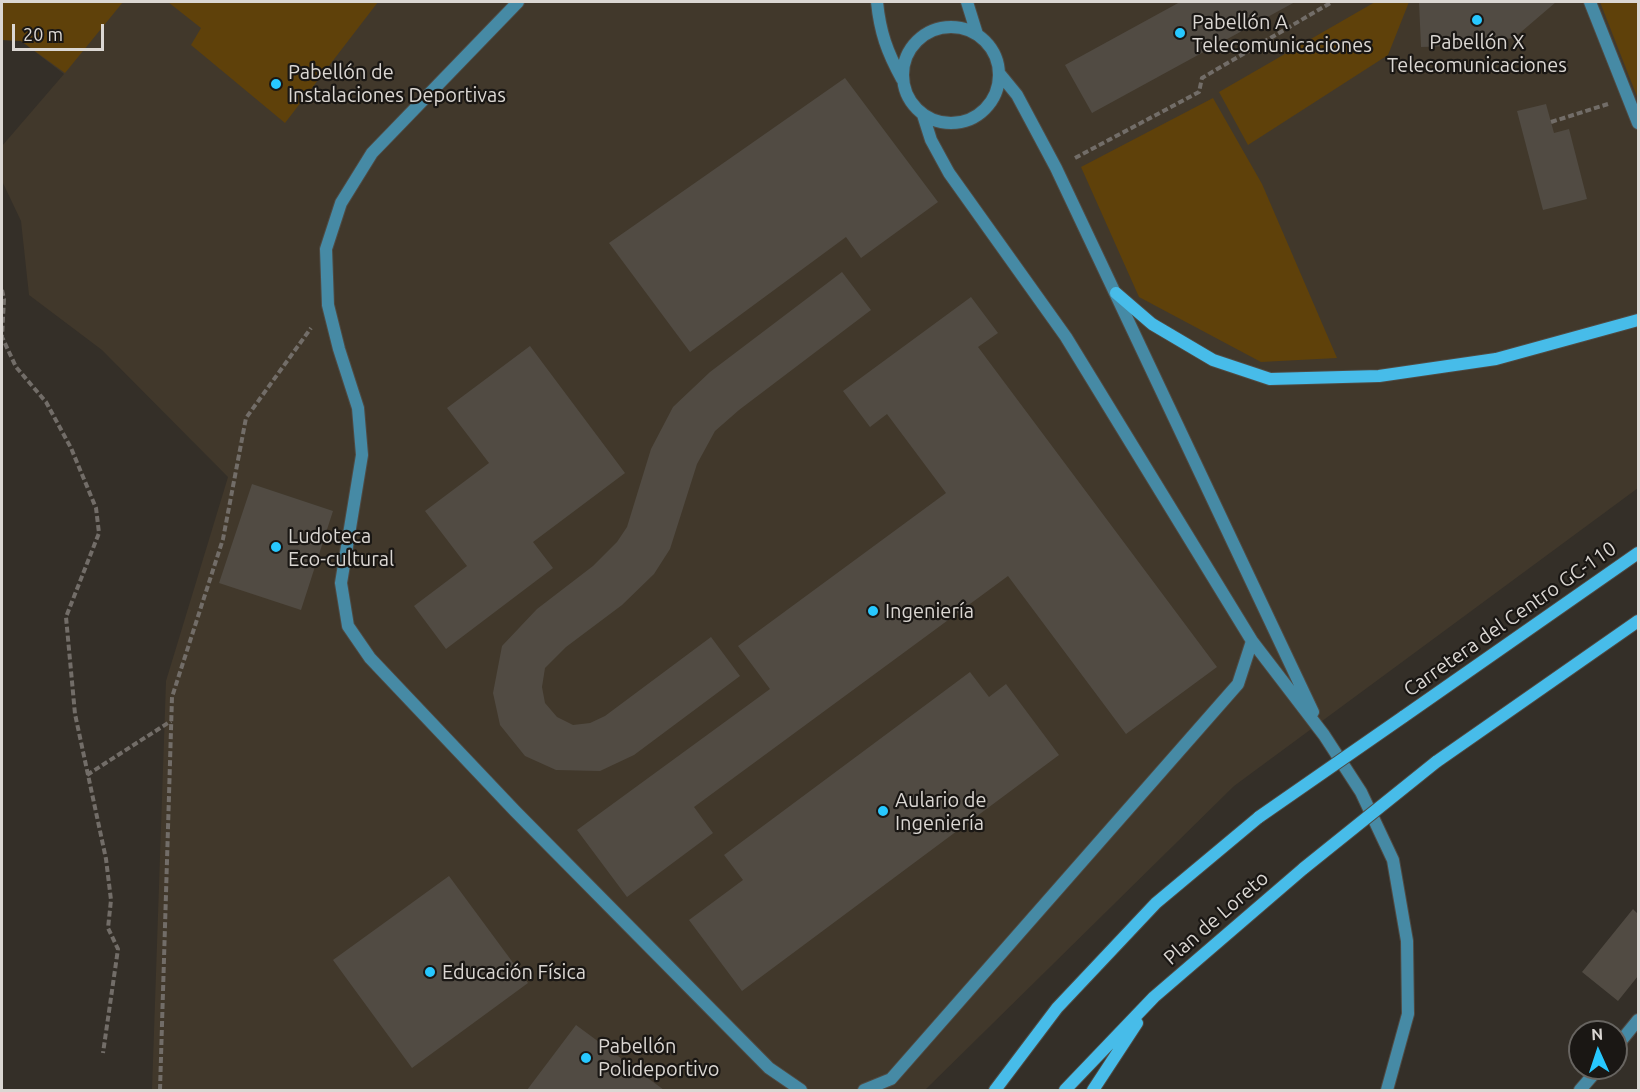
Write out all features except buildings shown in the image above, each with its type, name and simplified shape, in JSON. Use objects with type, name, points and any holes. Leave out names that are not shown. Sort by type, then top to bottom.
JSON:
[{"type":"main road","points":[[1116,294],[1152,324],[1213,360],[1270,379],[1378,376],[1496,359],[1638,320]]},
{"type":"main road","name":"Carretera del Centro GC-110","points":[[994,1090],[1057,1008],[1156,903],[1258,817],[1638,553]]},
{"type":"main road","name":"Plan de Loreto","points":[[1154,997],[1304,868],[1436,762],[1638,621]]},
{"type":"main road","points":[[1065,1090],[1154,997]]},
{"type":"main road","points":[[1093,1090],[1154,997]]},
{"type":"street","points":[[518,2],[372,153],[341,203],[326,249],[328,304],[357,408],[362,455],[341,583],[348,627],[370,658],[515,811],[769,1068],[801,1090]]},
{"type":"street","points":[[877,2],[879,26],[889,56],[912,105],[923,115],[936,122],[952,124],[967,121],[980,114],[991,102],[998,88],[999,73],[994,53],[977,34],[967,2]]},
{"type":"street","points":[[1590,2],[1638,123]]},
{"type":"street","points":[[902,80],[903,64],[909,50],[919,38],[933,30],[948,27],[963,28],[977,34]]},
{"type":"street","points":[[999,73],[1017,94],[1056,168],[1324,735]]},
{"type":"street","points":[[923,115],[931,140],[949,173],[1066,337],[1252,641],[1324,735],[1361,792],[1393,860],[1407,941],[1408,1014],[1387,1090]]},
{"type":"street","points":[[864,1090],[891,1079],[1238,684],[1252,641]]},
{"type":"street","points":[[1628,1032],[1638,1020]]},
{"type":"path","points":[[1056,168],[1199,92],[1202,78],[1332,2]]},
{"type":"path","points":[[1551,122],[1629,98]]},
{"type":"path","points":[[2,290],[4,299],[2,337],[16,367],[46,402],[66,439],[96,508],[99,533],[66,617],[75,714],[106,859],[111,900],[108,928],[118,950],[103,1053]]},
{"type":"path","points":[[160,1090],[172,697],[223,539],[246,418],[328,304]]},
{"type":"path","points":[[87,775],[171,721]]},
{"type":"shaded area","points":[[2,2],[1638,2],[1638,488],[1234,786],[925,1090],[152,1090],[166,681],[228,477],[102,350],[29,295],[21,221],[2,181],[2,146],[64,74],[21,41],[2,40]]},
{"type":"shaded area","points":[[2,2],[123,2],[65,73],[21,41],[2,40]]},
{"type":"shaded area","name":"Pabellón de Instalaciones Deportivas","points":[[168,2],[378,2],[285,123],[191,45],[201,28]]},
{"type":"shaded area","points":[[1375,2],[1409,2],[1388,55],[1248,145],[1219,92]]},
{"type":"shaded area","points":[[1600,2],[1638,2],[1638,99]]},
{"type":"shaded area","points":[[1213,98],[1262,184],[1337,358],[1261,362],[1139,297],[1081,167]]},
{"type":"place","name":"Pabellón X Telecomunicaciones","points":[[1477,20]]},
{"type":"place","name":"Pabellón A Telecomunicaciones","points":[[1180,33]]},
{"type":"place","name":"Pabellón de Instalaciones Deportivas","points":[[276,84]]},
{"type":"place","name":"Ludoteca Eco-cultural","points":[[276,547]]},
{"type":"place","name":"Ingeniería","points":[[873,611]]},
{"type":"place","name":"Aulario de Ingeniería","points":[[883,811]]},
{"type":"place","name":"Educación Física","points":[[430,972]]},
{"type":"place","name":"Pabellón Polideportivo","points":[[586,1058]]}]
